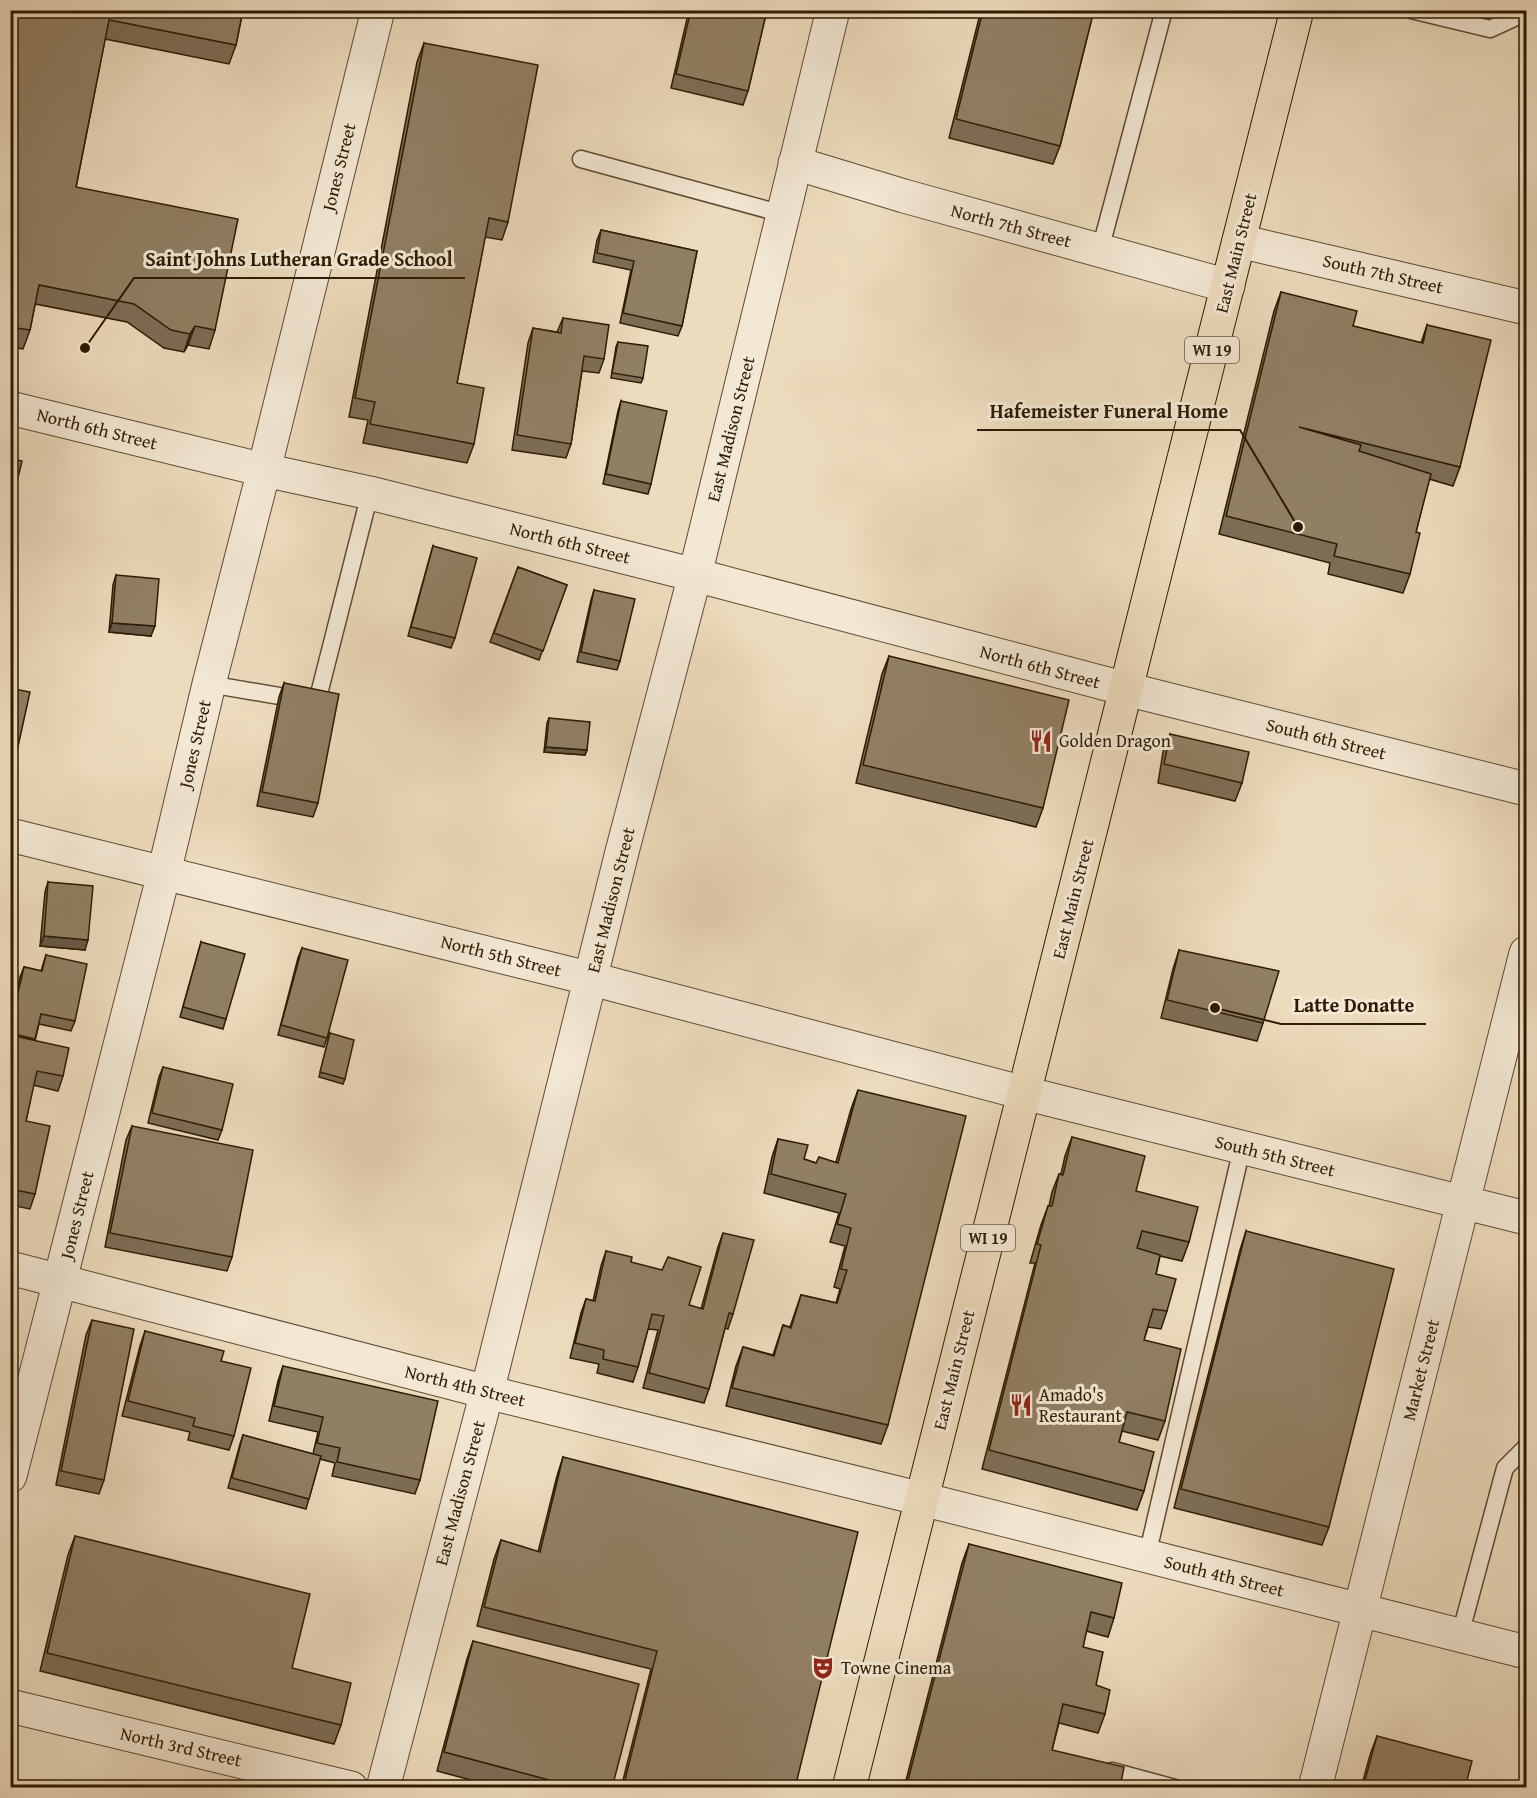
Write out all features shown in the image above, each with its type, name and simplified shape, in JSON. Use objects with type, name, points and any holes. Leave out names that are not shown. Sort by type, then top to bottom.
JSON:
[{"type":"main road","name":"East Main Street","points":[[849,1788],[1297,10]]},
{"type":"street","name":"Jones Street","points":[[10,1476],[164,873],[209,684],[378,10]]},
{"type":"street","name":"East Madison Street","points":[[383,1788],[487,1392],[623,848],[695,575],[833,10]]},
{"type":"street","name":"North 7th Street","points":[[795,163],[904,196],[1228,286]]},
{"type":"street","name":"South 7th Street","points":[[1239,241],[1527,308]]},
{"type":"street","name":"North 6th Street","points":[[10,408],[264,470],[370,493],[695,575],[1126,689]]},
{"type":"street","name":"South 6th Street","points":[[1126,689],[1527,789]]},
{"type":"street","name":"North 5th Street","points":[[10,835],[592,979],[1024,1094]]},
{"type":"street","name":"Market Street","points":[[1315,1788],[1463,1203],[1512,1033],[1527,952]]},
{"type":"street","name":"South 5th Street","points":[[1024,1094],[1527,1218]]},
{"type":"street","name":"North 4th Street","points":[[10,1268],[487,1392],[922,1499]]},
{"type":"street","name":"South 4th Street","points":[[922,1499],[1527,1652]]},
{"type":"street","name":"North 3rd Street","points":[[10,1706],[351,1788]]},
{"type":"lane","points":[[1100,250],[1164,10]]},
{"type":"lane","points":[[1411,10],[1490,29],[1514,18],[1516,10]]},
{"type":"lane","points":[[581,159],[783,214]]},
{"type":"lane","points":[[209,684],[314,702],[320,690],[370,493]]},
{"type":"lane","points":[[1147,1556],[1242,1148]]},
{"type":"lane","points":[[1460,1635],[1505,1468],[1527,1448]]},
{"type":"lane","points":[[1112,1770],[1175,1788]]},
{"type":"building","points":[[10,10],[243,10],[236,45],[109,20],[76,187],[238,219],[215,330],[195,326],[190,334],[171,330],[134,304],[39,285],[30,330],[10,327]]},
{"type":"building","points":[[691,10],[767,10],[748,91],[676,74]]},
{"type":"building","points":[[983,10],[1094,10],[1060,146],[956,119]]},
{"type":"building","points":[[424,43],[538,65],[508,222],[489,218],[457,383],[484,388],[474,444],[370,424],[375,402],[355,398]]},
{"type":"building","points":[[601,230],[697,251],[682,326],[623,313],[634,261],[597,253]]},
{"type":"building","points":[[1281,292],[1357,311],[1353,326],[1423,343],[1427,325],[1491,340],[1460,467],[1299,427],[1361,445],[1359,451],[1431,474],[1416,532],[1420,533],[1410,574],[1334,556],[1337,544],[1226,516]]},
{"type":"building","points":[[563,318],[609,325],[604,359],[584,356],[571,444],[517,435],[533,328],[561,333]]},
{"type":"building","points":[[618,342],[648,346],[643,378],[612,373]]},
{"type":"building","points":[[621,401],[667,411],[651,484],[606,474]]},
{"type":"building","points":[[10,458],[22,461],[10,511]]},
{"type":"building","points":[[433,546],[477,558],[455,638],[411,627]]},
{"type":"building","points":[[518,567],[567,585],[543,651],[494,633]]},
{"type":"building","points":[[116,575],[159,579],[155,626],[112,623]]},
{"type":"building","points":[[594,590],[635,599],[620,661],[581,652]]},
{"type":"building","points":[[889,656],[1069,700],[1043,808],[863,765]]},
{"type":"building","points":[[284,683],[339,694],[318,803],[262,792]]},
{"type":"building","points":[[10,688],[30,692],[17,751],[10,750]]},
{"type":"building","points":[[549,718],[590,722],[587,750],[546,747]]},
{"type":"building","points":[[1170,734],[1249,752],[1242,783],[1164,764]]},
{"type":"building","points":[[48,882],[93,886],[88,940],[44,936]]},
{"type":"building","points":[[201,942],[245,954],[226,1019],[183,1007]]},
{"type":"building","points":[[302,948],[348,960],[327,1038],[281,1025]]},
{"type":"building","points":[[1179,950],[1279,971],[1263,1023],[1167,1000]]},
{"type":"building","points":[[46,955],[87,964],[75,1021],[41,1014],[35,1039],[10,1033],[10,1009],[14,1010],[24,967],[42,971]]},
{"type":"building","points":[[330,1033],[354,1040],[345,1079],[320,1072]]},
{"type":"building","points":[[10,1035],[69,1048],[63,1076],[37,1071],[26,1121],[50,1126],[35,1194],[10,1189]]},
{"type":"building","points":[[163,1067],[233,1084],[222,1130],[152,1113]]},
{"type":"building","points":[[858,1090],[966,1116],[888,1425],[732,1388],[743,1347],[774,1356],[783,1325],[791,1328],[801,1295],[837,1303],[847,1270],[841,1269],[851,1228],[837,1224],[846,1194],[771,1174],[778,1139],[808,1145],[804,1159],[816,1163],[819,1157],[838,1163]]},
{"type":"building","points":[[132,1126],[253,1150],[232,1257],[110,1233]]},
{"type":"building","points":[[1072,1137],[1145,1156],[1136,1191],[1198,1207],[1189,1242],[1142,1231],[1137,1248],[1160,1255],[1156,1274],[1176,1279],[1167,1311],[1153,1309],[1144,1340],[1181,1349],[1165,1421],[1127,1412],[1119,1442],[1154,1452],[1144,1491],[989,1450],[1041,1245],[1037,1244],[1048,1206],[1052,1206],[1059,1174],[1063,1175]]},
{"type":"building","points":[[1246,1231],[1394,1269],[1329,1527],[1181,1489]]},
{"type":"building","points":[[723,1233],[754,1240],[733,1314],[729,1313],[709,1389],[649,1373],[664,1316],[652,1314],[638,1367],[603,1359],[604,1350],[575,1343],[586,1299],[595,1301],[606,1251],[632,1257],[631,1262],[662,1270],[668,1257],[701,1267],[689,1305],[703,1309]]},
{"type":"building","points":[[92,1320],[134,1329],[104,1480],[61,1471]]},
{"type":"building","points":[[145,1331],[224,1351],[221,1361],[251,1368],[234,1436],[193,1426],[195,1418],[128,1401]]},
{"type":"building","points":[[283,1366],[438,1401],[420,1480],[337,1462],[340,1448],[317,1443],[323,1417],[274,1406]]},
{"type":"building","points":[[243,1435],[321,1456],[309,1499],[232,1478]]},
{"type":"building","points":[[563,1457],[858,1532],[795,1788],[623,1788],[657,1651],[484,1607],[501,1540],[540,1552]]},
{"type":"building","points":[[75,1536],[310,1594],[292,1668],[351,1683],[341,1725],[47,1653]]},
{"type":"building","points":[[969,1544],[1122,1583],[1114,1618],[1091,1612],[1083,1647],[1103,1652],[1096,1685],[1110,1690],[1105,1714],[1063,1704],[1052,1750],[1124,1767],[1120,1788],[906,1788]]},
{"type":"building","points":[[473,1641],[639,1684],[612,1788],[579,1788],[444,1752]]},
{"type":"building","points":[[1377,1736],[1472,1761],[1465,1788],[1363,1788]]},
{"type":"place","name":"Saint Johns Lutheran Grade School","points":[[85,348]]},
{"type":"place","name":"Hafemeister Funeral Home","points":[[1298,527]]},
{"type":"place","name":"Golden Dragon","points":[[1041,741]]},
{"type":"place","name":"Latte Donatte","points":[[1215,1008]]},
{"type":"place","name":"Amado's Restaurant","points":[[1021,1405]]},
{"type":"place","name":"Towne Cinema","points":[[823,1668]]}]
